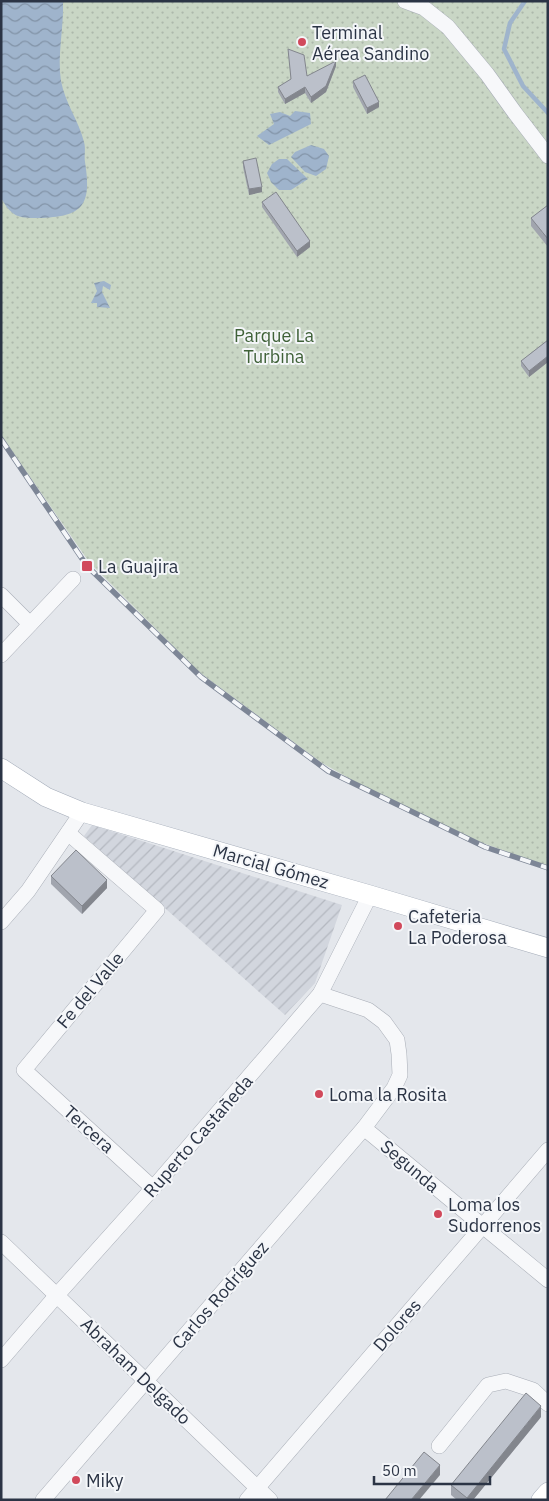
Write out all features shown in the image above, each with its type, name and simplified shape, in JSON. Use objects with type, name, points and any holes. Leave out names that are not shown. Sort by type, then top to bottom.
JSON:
[{"type":"main road","name":"Marcial Gómez","points":[[1,768],[46,796],[82,812],[548,948]]},
{"type":"main road","points":[[541,1500],[548,1492]]},
{"type":"street","points":[[406,1],[424,8],[448,27],[487,74],[514,113],[548,156]]},
{"type":"street","points":[[1,655],[72,579]]},
{"type":"street","points":[[1,595],[30,624]]},
{"type":"street","points":[[1,922],[28,891],[82,812]]},
{"type":"street","name":"Fe del Valle","points":[[24,1070],[157,910],[68,833]]},
{"type":"street","name":"Ruperto Castañeda","points":[[1,1360],[154,1188],[320,994],[370,895]]},
{"type":"street","name":"Carlos Rodríguez","points":[[43,1500],[364,1128],[394,1088],[400,1075],[400,1054],[397,1040],[384,1022],[368,1010],[320,994]]},
{"type":"street","name":"Tercera","points":[[24,1070],[154,1188]]},
{"type":"street","name":"Segunda","points":[[364,1128],[548,1280]]},
{"type":"street","name":"Dolores","points":[[247,1500],[548,1150]]},
{"type":"street","name":"Abraham Delgado","points":[[1,1242],[270,1500]]},
{"type":"street","points":[[439,1446],[488,1385],[506,1381],[533,1390],[548,1404]]},
{"type":"shaded area","points":[[92,825],[342,905],[315,983],[285,1015],[84,836]]},
{"type":"green space","name":"Parque La Turbina","points":[[1,1],[548,1],[548,867],[480,842],[359,784],[322,763],[199,672],[89,562],[1,435]]},
{"type":"water","points":[[1,1],[63,1],[61,81],[84,142],[87,177],[85,199],[81,206],[65,215],[38,218],[20,217],[12,213],[1,198]]},
{"type":"water","points":[[295,111],[310,113],[311,124],[269,145],[257,136],[274,124],[270,114],[280,112],[290,116]]},
{"type":"water","points":[[311,145],[324,149],[329,156],[326,169],[316,176],[305,172],[291,157],[295,152]]},
{"type":"water","points":[[279,159],[287,159],[308,179],[291,190],[279,190],[271,182],[267,173],[272,164]]},
{"type":"water","points":[[104,281],[111,285],[110,290],[103,286],[102,292],[110,308],[97,307],[97,303],[91,303],[97,291],[94,283]]},
{"type":"building","points":[[288,49],[304,55],[307,76],[336,61],[326,86],[311,97],[305,87],[285,99],[278,87],[291,79]]},
{"type":"building","points":[[365,75],[379,102],[367,108],[353,81]]},
{"type":"building","points":[[256,158],[262,187],[249,189],[243,161]]},
{"type":"building","points":[[276,192],[310,241],[297,251],[262,202]]},
{"type":"building","points":[[548,205],[548,239],[531,218]]},
{"type":"building","points":[[548,340],[548,356],[529,371],[521,361]]},
{"type":"building","points":[[76,850],[107,880],[82,906],[51,876]]},
{"type":"building","points":[[526,1393],[541,1406],[467,1498],[451,1485]]},
{"type":"building","points":[[424,1452],[440,1465],[411,1500],[385,1500]]},
{"type":"waterway","points":[[525,1],[510,23],[504,49],[523,86],[548,113]]},
{"type":"railway","points":[[1,439],[87,566],[201,677],[328,771],[485,847],[548,868]]},
{"type":"place","name":"Terminal Aérea Sandino","points":[[302,42]]},
{"type":"place","name":"La Guajira","points":[[87,566]]},
{"type":"place","name":"Cafeteria La Poderosa","points":[[398,926]]},
{"type":"place","name":"Loma la Rosita","points":[[319,1094]]},
{"type":"place","name":"Loma los Sudorrenos","points":[[438,1214]]},
{"type":"place","name":"Miky","points":[[76,1480]]}]
